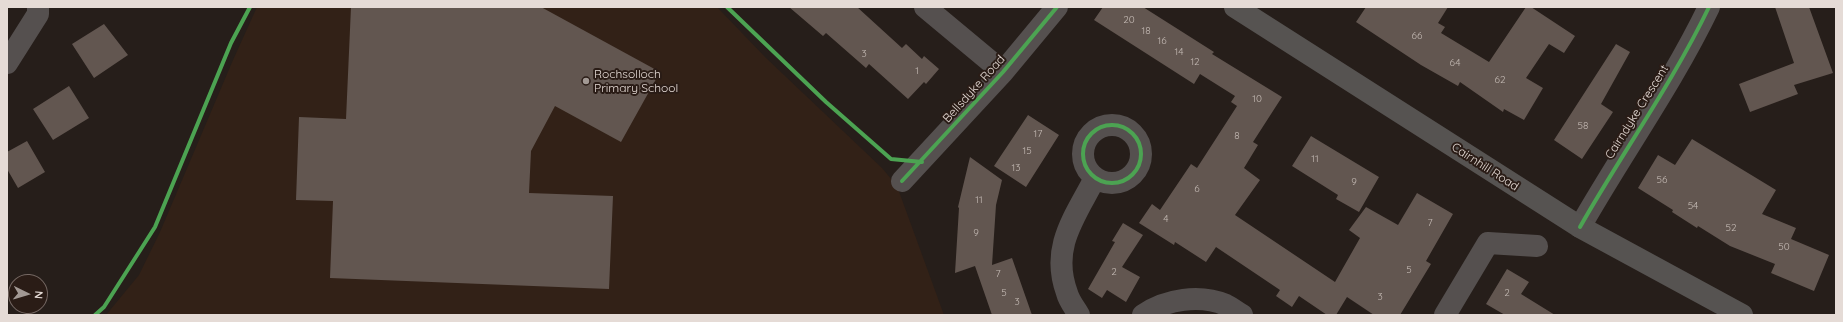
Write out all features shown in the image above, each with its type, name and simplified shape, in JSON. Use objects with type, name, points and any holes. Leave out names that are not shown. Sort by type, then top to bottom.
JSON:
[{"type":"main road","name":"Cairnhill Road","points":[[1236,7],[1580,227],[1742,315]]},
{"type":"street","points":[[7,63],[38,14],[38,7]]},
{"type":"street","points":[[926,7],[1003,72]]},
{"type":"street","name":"Bellsdyke Road","points":[[902,181],[1003,72],[1057,7]]},
{"type":"street","name":"Cairndyke Crescent","points":[[1580,227],[1606,181],[1659,100],[1693,41],[1709,7]]},
{"type":"street","points":[[1079,315],[1067,294],[1062,274],[1061,258],[1064,238],[1095,178]]},
{"type":"street","points":[[1445,315],[1488,243],[1537,246]]},
{"type":"street","points":[[1143,315],[1152,309],[1171,302],[1196,299],[1226,305],[1242,315]]},
{"type":"shaded area","points":[[257,7],[717,7],[765,57],[882,168],[897,186],[944,315],[106,315],[139,275],[160,232]]},
{"type":"building","points":[[351,7],[541,7],[660,72],[621,142],[555,106],[531,151],[529,193],[613,196],[609,289],[330,278],[333,201],[296,200],[299,117],[346,119]]},
{"type":"building","points":[[789,7],[857,7],[902,48],[906,44],[922,59],[924,56],[939,69],[926,84],[924,82],[908,99],[869,64],[866,68],[826,33],[823,36]]},
{"type":"building","points":[[1103,7],[1143,7],[1214,52],[1212,54],[1282,97],[1253,142],[1258,145],[1244,168],[1260,180],[1235,215],[1335,282],[1360,238],[1349,230],[1366,207],[1398,225],[1417,193],[1453,214],[1426,261],[1431,264],[1400,315],[1374,315],[1347,297],[1336,315],[1327,315],[1299,296],[1292,307],[1276,296],[1280,290],[1216,247],[1206,262],[1175,242],[1174,245],[1139,223],[1152,204],[1160,210],[1191,164],[1197,168],[1237,106],[1231,102],[1235,96],[1200,74],[1194,84],[1094,20]]},
{"type":"building","points":[[1366,7],[1448,7],[1438,23],[1445,27],[1441,33],[1489,62],[1526,7],[1531,7],[1575,36],[1564,53],[1549,44],[1526,78],[1543,88],[1524,120],[1504,109],[1503,112],[1460,82],[1458,86],[1421,65],[1356,22]]},
{"type":"building","points":[[1775,7],[1809,7],[1833,73],[1794,85],[1798,94],[1750,112],[1739,84],[1794,63]]},
{"type":"building","points":[[104,24],[128,55],[94,78],[72,44]]},
{"type":"building","points":[[1616,44],[1630,52],[1601,104],[1613,112],[1582,159],[1554,140]]},
{"type":"building","points":[[69,86],[89,118],[53,140],[33,109]]},
{"type":"building","points":[[1028,115],[1059,135],[1026,187],[994,166]]},
{"type":"building","points":[[1311,136],[1379,177],[1359,212],[1336,199],[1338,195],[1292,166]]},
{"type":"building","points":[[1692,139],[1776,190],[1762,214],[1796,228],[1791,239],[1829,255],[1814,291],[1771,273],[1775,264],[1730,246],[1698,226],[1697,228],[1672,212],[1673,210],[1638,188],[1658,155],[1675,165]]},
{"type":"building","points":[[27,141],[45,172],[18,188],[7,169],[7,152]]},
{"type":"building","points":[[970,157],[1002,180],[996,205],[992,265],[1012,258],[1032,315],[992,315],[975,266],[955,273],[958,207]]},
{"type":"building","points":[[1123,223],[1143,235],[1122,267],[1140,277],[1126,302],[1107,290],[1102,298],[1088,289],[1115,242],[1112,241]]},
{"type":"building","points":[[1507,269],[1529,282],[1521,294],[1555,315],[1505,315],[1486,304]]},
{"type":"cycle path","points":[[95,315],[104,307],[155,227],[231,43],[250,7]]},
{"type":"cycle path","points":[[727,7],[826,102],[891,159],[922,162]]},
{"type":"cycle path","points":[[902,181],[1003,72],[1057,7]]},
{"type":"cycle path","points":[[1580,227],[1663,91],[1695,36],[1709,7]]},
{"type":"cycle path","points":[[1106,125],[1118,125],[1133,133],[1141,148],[1141,154],[1141,160],[1133,175],[1118,183],[1106,183],[1091,175],[1083,160],[1083,148],[1091,133],[1106,125]]},
{"type":"place","name":"Rochsolloch Primary School","points":[[586,81]]}]
